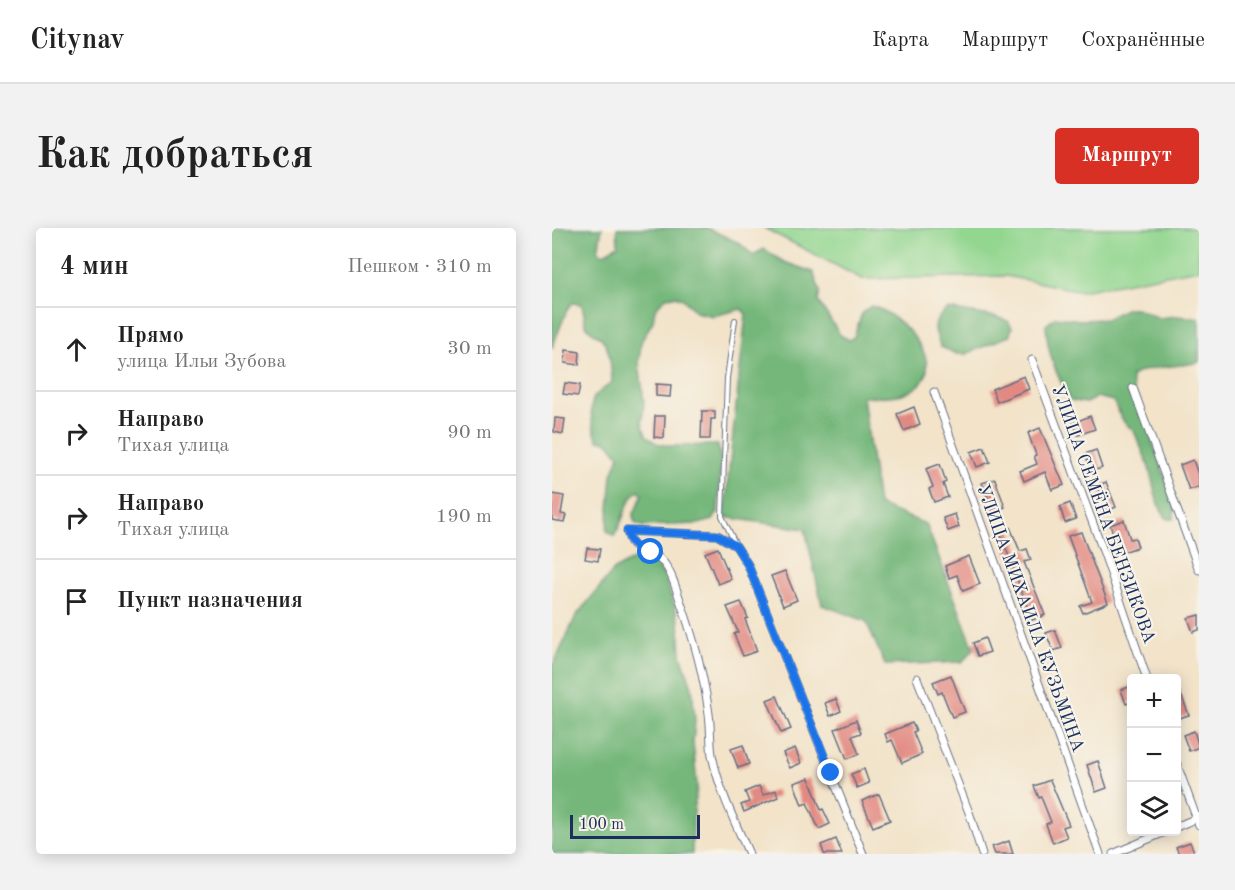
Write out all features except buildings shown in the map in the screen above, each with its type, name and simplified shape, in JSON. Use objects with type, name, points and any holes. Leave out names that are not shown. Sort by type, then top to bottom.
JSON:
[{"type":"street","name":"УЛИЦА СЕМЁНА БЕНЗИКОВА","points":[[1032,360],[1105,556],[1146,674]]},
{"type":"street","points":[[1133,388],[1199,570]]},
{"type":"street","name":"УЛИЦА МИХАИЛА КУЗЬМИНА","points":[[934,392],[1100,854]]},
{"type":"street","points":[[749,854],[717,775],[712,754],[704,680],[681,604],[669,573],[660,558],[651,552],[634,548],[627,531],[717,535],[736,546],[748,565],[863,854]]},
{"type":"street","points":[[917,678],[970,815],[982,854]]},
{"type":"street","points":[[1181,775],[1198,820],[1181,825]]},
{"type":"street","points":[[1113,854],[1154,836]]},
{"type":"lane","points":[[735,320],[727,378],[722,516],[736,546]]},
{"type":"green space","points":[[552,228],[602,228],[598,251],[604,254],[618,245],[617,228],[707,228],[739,243],[753,255],[764,249],[784,262],[813,272],[820,291],[818,301],[840,335],[849,340],[854,337],[862,313],[871,306],[896,319],[908,330],[925,356],[927,370],[922,382],[910,391],[899,395],[863,397],[878,505],[926,524],[974,649],[962,662],[885,665],[866,621],[822,605],[805,529],[724,517],[746,314],[741,309],[713,316],[696,312],[682,298],[666,297],[655,309],[653,321],[641,342],[639,362],[644,402],[642,423],[646,435],[656,443],[670,446],[718,445],[721,460],[718,512],[713,520],[698,524],[642,526],[635,523],[633,516],[642,495],[639,490],[631,499],[614,536],[607,531],[612,475],[619,456],[608,442],[598,440],[591,411],[593,399],[612,382],[610,360],[605,343],[587,327],[581,304],[572,303],[567,310],[552,348]]},
{"type":"green space","points":[[764,228],[1199,228],[1199,269],[1081,291],[1006,276],[862,279]]},
{"type":"green space","points":[[1127,308],[1136,308],[1159,318],[1176,316],[1199,318],[1199,362],[1156,368],[1131,376],[1133,388],[1175,504],[1174,519],[1167,519],[1158,504],[1148,464],[1134,431],[1124,422],[1113,401],[1097,397],[1086,403],[1070,400],[1057,373],[1048,346],[1046,325],[1056,317],[1080,320],[1106,319]]},
{"type":"green space","points":[[948,309],[997,317],[1008,321],[1012,328],[1009,336],[966,354],[957,354],[941,347],[935,330],[939,317]]},
{"type":"green space","points":[[634,559],[657,565],[664,575],[679,621],[681,655],[692,687],[697,786],[692,854],[552,854],[552,668],[576,616],[614,570]]},
{"type":"route","points":[[651,552],[634,548],[627,531],[717,535],[736,546],[748,565],[831,773]]}]
